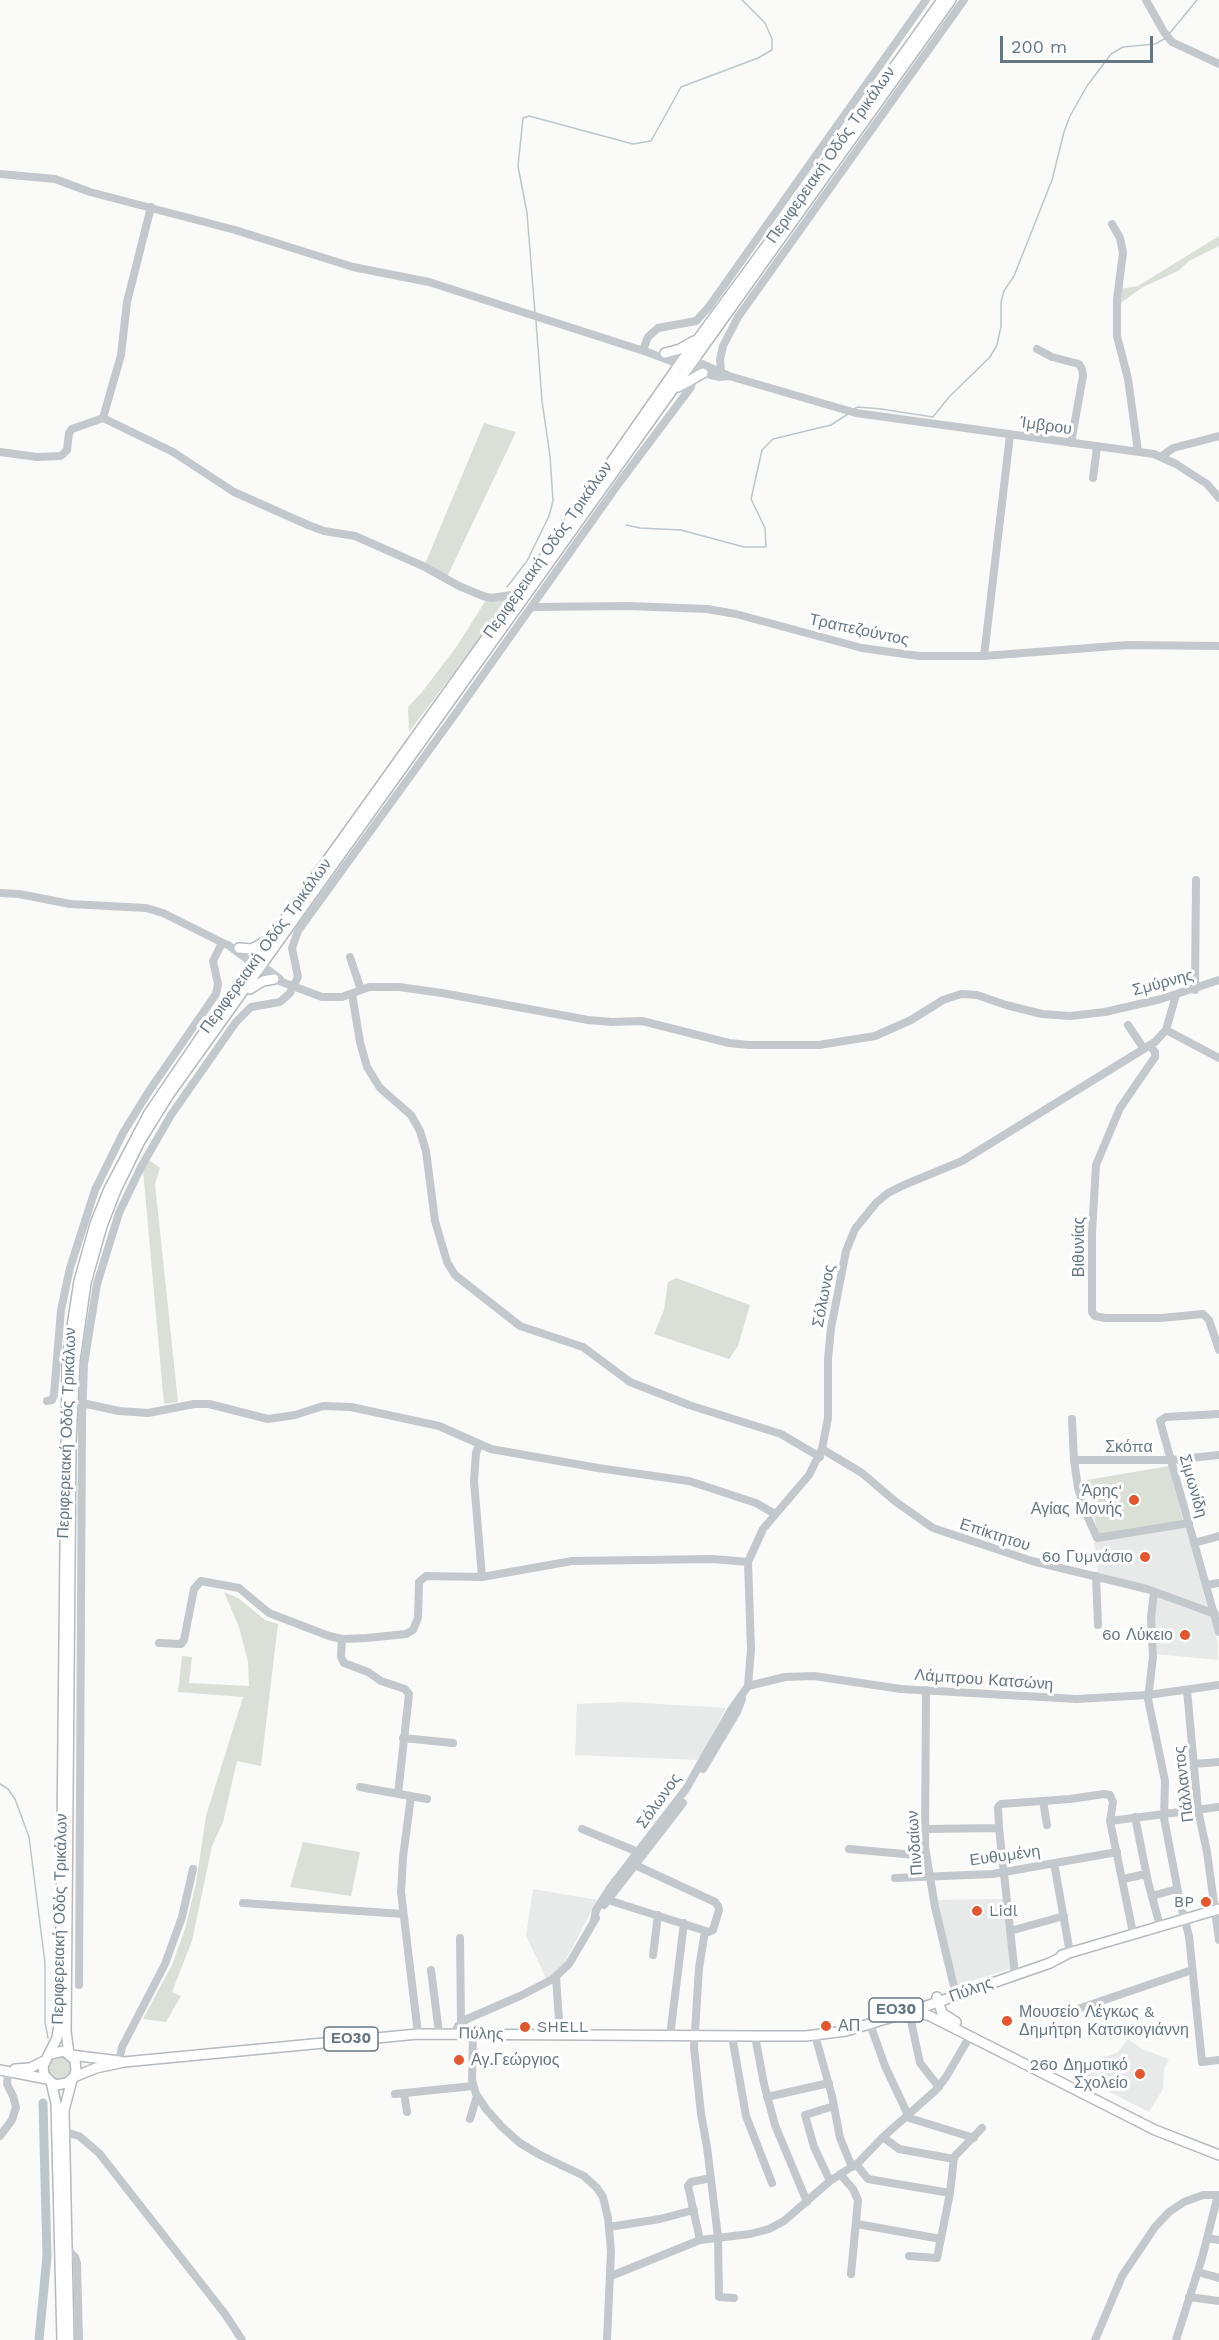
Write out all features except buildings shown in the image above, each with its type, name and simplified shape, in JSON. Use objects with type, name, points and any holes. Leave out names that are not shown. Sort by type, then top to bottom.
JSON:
[{"type":"main road","name":"Περιφερειακή Οδός Τρικάλων","points":[[70,2054],[66,2031],[71,1452],[75,1360],[80,1312],[94,1252],[125,1170],[155,1116],[241,996],[275,932],[942,0]]},
{"type":"main road","name":"Περιφερειακή Οδός Τρικάλων","points":[[47,2058],[57,2038],[60,2019],[67,1359],[75,1298],[95,1224],[109,1189],[134,1137],[163,1092],[258,965],[673,390],[692,369],[951,0]]},
{"type":"main road","points":[[665,353],[682,348],[699,339]]},
{"type":"main road","points":[[692,369],[703,374]]},
{"type":"main road","points":[[239,948],[248,950],[256,948],[275,932]]},
{"type":"main road","points":[[241,996],[258,983],[278,981]]},
{"type":"main road","name":"Πύλης","points":[[839,2031],[849,2025],[954,1994],[1133,1933],[1217,1910]]},
{"type":"main road","points":[[954,1994],[945,2007],[955,2022]]},
{"type":"main road","points":[[935,2000],[944,2015],[955,2022],[1150,2121],[1219,2149]]},
{"type":"main road","points":[[935,2000],[935,2013],[944,2023]]},
{"type":"main road","name":"Πύλης","points":[[121,2062],[439,2033],[815,2035],[850,2030],[910,2012],[935,2000]]},
{"type":"main road","points":[[910,2012],[924,2013],[1155,2130],[1219,2155]]},
{"type":"main road","name":"ΕΟ30","points":[[3,2071],[30,2068],[59,2051],[121,2062]]},
{"type":"main road","points":[[69,2340],[64,2108],[77,2065],[70,2054]]},
{"type":"main road","points":[[47,2058],[43,2071],[56,2103],[62,2340]]},
{"type":"main road","name":"ΕΟ30","points":[[3,2071],[62,2085],[96,2068],[121,2062]]},
{"type":"street","points":[[645,351],[648,337],[658,328],[696,321],[708,308],[926,0]]},
{"type":"street","points":[[721,372],[720,360],[723,346],[738,317],[964,0]]},
{"type":"street","points":[[1146,0],[1170,40],[1219,64]]},
{"type":"street","points":[[0,174],[55,179],[90,192],[151,207],[353,267],[429,282],[681,362]]},
{"type":"street","points":[[0,452],[37,457],[61,456],[67,450],[69,433],[72,429],[95,423],[103,418],[121,355],[127,302],[151,207]]},
{"type":"street","points":[[1112,224],[1120,238],[1123,253],[1117,299],[1117,336],[1130,386],[1138,451]]},
{"type":"street","points":[[1037,349],[1052,357],[1079,364],[1082,369],[1083,376],[1071,443]]},
{"type":"street","points":[[645,351],[665,353],[692,369],[721,372],[729,376]]},
{"type":"street","points":[[79,1985],[82,1403],[86,1343],[97,1284],[113,1228],[137,1174],[178,1104],[240,1017],[253,1006],[280,1002],[294,988],[299,973],[292,948],[298,931],[630,467],[691,387],[692,369]]},
{"type":"street","points":[[703,374],[729,376]]},
{"type":"street","name":"Ίμβρου","points":[[729,376],[856,413],[1138,451],[1161,457],[1207,484],[1219,498]]},
{"type":"street","points":[[103,418],[168,449],[234,492],[308,525],[324,531],[355,536],[483,596],[491,598],[516,596]]},
{"type":"street","points":[[984,656],[1010,435]]},
{"type":"street","points":[[1161,457],[1173,448],[1219,436]]},
{"type":"street","points":[[1093,478],[1097,447]]},
{"type":"street","name":"Τραπεζούντος","points":[[532,607],[628,606],[707,609],[879,651],[937,657],[984,656],[1128,645],[1219,646]]},
{"type":"street","points":[[1195,990],[1196,880]]},
{"type":"street","points":[[0,893],[18,894],[70,904],[146,908],[162,913],[225,944],[258,965]]},
{"type":"street","points":[[225,944],[239,948],[258,965]]},
{"type":"street","points":[[47,1401],[52,1400],[54,1395],[61,1310],[68,1278],[76,1244],[95,1190],[131,1119],[216,994],[218,984],[213,962],[225,944]]},
{"type":"street","points":[[350,957],[361,990]]},
{"type":"street","name":"Σμύρνης","points":[[258,965],[278,981],[328,998],[388,986],[428,990],[588,1020],[642,1021],[721,1041],[749,1045],[819,1045],[875,1036],[911,1020],[943,1000],[961,994],[977,995],[1006,1005],[1051,1015],[1077,1016],[1114,1010],[1176,995],[1219,980]]},
{"type":"street","name":"Επίκτητου","points":[[352,994],[360,1042],[367,1067],[380,1088],[414,1118],[420,1131],[426,1151],[435,1221],[447,1262],[455,1275],[524,1328],[580,1345],[630,1382],[689,1405],[781,1434],[862,1473],[896,1502],[933,1528],[1032,1561],[1096,1575],[1154,1592],[1215,1614]]},
{"type":"street","points":[[1176,995],[1166,1030],[1219,1058]]},
{"type":"street","points":[[1128,1025],[1147,1048]]},
{"type":"street","name":"Σόλωνος","points":[[594,1921],[596,1910],[610,1888],[686,1789],[731,1710],[748,1686],[751,1649],[748,1562],[755,1543],[775,1514],[804,1482],[821,1453],[828,1418],[828,1359],[831,1328],[846,1251],[852,1234],[880,1198],[970,1156],[1147,1048],[1166,1030]]},
{"type":"street","name":"Βιθυνίας","points":[[1147,1048],[1155,1052],[1155,1057],[1119,1108],[1096,1165],[1092,1233],[1092,1312],[1095,1316],[1105,1318],[1161,1318],[1203,1314],[1208,1319],[1219,1350]]},
{"type":"street","points":[[82,1403],[119,1411],[148,1413],[200,1404],[215,1404],[268,1419],[296,1415],[323,1406],[340,1406],[431,1424],[455,1432],[491,1449],[598,1468],[679,1479],[756,1503],[775,1514]]},
{"type":"street","name":"Σιμωνίδη","points":[[1219,1414],[1162,1418],[1160,1422],[1219,1632]]},
{"type":"street","points":[[1072,1419],[1074,1461],[1081,1498],[1097,1538],[1189,1522]]},
{"type":"street","points":[[479,1444],[474,1481],[482,1576]]},
{"type":"street","name":"Σκόπα","points":[[1074,1461],[1172,1460],[1219,1455]]},
{"type":"street","points":[[1194,1543],[1219,1536]]},
{"type":"street","points":[[159,1643],[181,1644],[184,1640],[194,1589],[201,1581],[238,1588],[269,1612],[342,1639],[394,1636],[411,1632],[417,1622],[418,1582],[423,1577],[482,1576],[572,1561],[713,1559],[748,1562]]},
{"type":"street","points":[[1096,1575],[1098,1625]]},
{"type":"street","points":[[1207,1585],[1219,1583]]},
{"type":"street","points":[[1154,1592],[1151,1618],[1153,1657],[1148,1695],[1164,1781],[1163,1814],[1177,1889],[1189,1936],[1202,2062],[1219,2060]]},
{"type":"street","points":[[342,1639],[340,1657],[344,1663],[407,1691],[409,1697],[398,1794]]},
{"type":"street","name":"Λάμπρου Κατσώνη","points":[[748,1686],[785,1677],[809,1676],[901,1689],[1077,1699],[1148,1695],[1219,1685]]},
{"type":"street","name":"Πινδαίων","points":[[926,1690],[926,1856],[954,1994]]},
{"type":"street","name":"Πάλλαντος","points":[[1187,1690],[1198,1810],[1217,1910],[1219,1940]]},
{"type":"street","name":"Σόλωνος","points":[[461,2023],[556,1977],[573,1958],[608,1900],[690,1791],[737,1712],[743,1694]]},
{"type":"street","points":[[403,1738],[453,1743]]},
{"type":"street","points":[[1194,1764],[1219,1762]]},
{"type":"street","points":[[360,1787],[427,1799]]},
{"type":"street","points":[[1015,1972],[999,1828],[999,1804],[1108,1794],[1113,1799],[1110,1821],[1133,1933]]},
{"type":"street","points":[[411,1796],[400,1879],[417,2034]]},
{"type":"street","points":[[1043,1801],[1047,1825]]},
{"type":"street","points":[[1110,1821],[1219,1807]]},
{"type":"street","points":[[1136,1817],[1146,1874],[1160,1926]]},
{"type":"street","points":[[925,1829],[999,1828]]},
{"type":"street","points":[[582,1829],[638,1852]]},
{"type":"street","points":[[849,1849],[926,1856]]},
{"type":"street","name":"Ευθυμένη","points":[[895,1878],[1004,1873],[1117,1852]]},
{"type":"street","points":[[1054,1863],[1069,1954]]},
{"type":"street","points":[[608,1900],[686,1926],[712,1931],[718,1911],[715,1902],[635,1865]]},
{"type":"street","points":[[121,2062],[122,2047],[165,1964],[182,1917],[193,1869]]},
{"type":"street","points":[[1123,1879],[1146,1874]]},
{"type":"street","points":[[1152,1896],[1177,1889]]},
{"type":"street","points":[[243,1903],[302,1905],[403,1914]]},
{"type":"street","points":[[652,1955],[658,1915]]},
{"type":"street","points":[[1010,1931],[1064,1916]]},
{"type":"street","points":[[670,2036],[686,1926]]},
{"type":"street","points":[[705,1930],[694,2036],[700,2114],[707,2147],[718,2237],[719,2297],[734,2298]]},
{"type":"street","points":[[454,2034],[461,2023],[460,1938]]},
{"type":"street","points":[[431,1970],[439,2033]]},
{"type":"street","points":[[1066,2013],[1192,1970]]},
{"type":"street","points":[[556,1977],[560,2035]]},
{"type":"street","points":[[910,2012],[920,2063],[939,2087]]},
{"type":"street","points":[[870,2024],[907,2116],[974,2138]]},
{"type":"street","points":[[473,2034],[471,2071],[473,2086],[477,2096],[495,2120],[520,2143],[584,2176],[595,2185],[605,2202],[609,2227],[611,2276],[607,2340]]},
{"type":"street","points":[[815,2035],[829,2083],[840,2138],[854,2166],[868,2179],[874,2181],[950,2193]]},
{"type":"street","points":[[732,2036],[746,2116],[772,2183]]},
{"type":"street","points":[[755,2036],[767,2097],[779,2136],[807,2202]]},
{"type":"street","points":[[611,2276],[700,2240],[746,2235],[769,2229],[784,2221],[830,2181],[854,2166],[939,2087],[970,2036]]},
{"type":"street","points":[[0,2136],[12,2120],[16,2107],[3,2071]]},
{"type":"street","points":[[767,2097],[829,2083]]},
{"type":"street","points":[[407,2112],[400,2093],[473,2086]]},
{"type":"street","points":[[470,2119],[477,2096]]},
{"type":"street","points":[[830,2181],[814,2147],[805,2115],[834,2106]]},
{"type":"street","points":[[909,2256],[937,2258],[950,2193],[954,2159],[982,2128]]},
{"type":"street","points":[[65,2132],[79,2136],[97,2150],[225,2314],[242,2340]]},
{"type":"street","points":[[883,2137],[899,2149],[954,2159]]},
{"type":"street","points":[[840,2174],[858,2196],[851,2274]]},
{"type":"street","points":[[700,2240],[689,2183],[711,2178]]},
{"type":"street","points":[[1095,2340],[1124,2272],[1155,2227],[1169,2212],[1184,2202],[1203,2195],[1218,2195],[1198,2272],[1176,2340]]},
{"type":"street","points":[[609,2227],[660,2219],[694,2210]]},
{"type":"street","points":[[857,2224],[941,2239]]},
{"type":"street","points":[[1207,2238],[1219,2240]]},
{"type":"street","points":[[67,2249],[75,2257],[77,2263],[79,2340]]},
{"type":"street","points":[[1198,2272],[1219,2278]]},
{"type":"street","points":[[1190,2297],[1219,2301]]},
{"type":"shaded area","points":[[1219,236],[1219,246],[1189,261],[1178,271],[1143,287],[1119,304],[1120,289],[1138,286]]},
{"type":"shaded area","points":[[484,423],[516,432],[447,577],[425,564]]},
{"type":"shaded area","points":[[507,599],[409,732],[408,707],[457,646],[486,600]]},
{"type":"shaded area","points":[[149,1160],[160,1168],[155,1184],[178,1402],[164,1404],[143,1170]]},
{"type":"shaded area","points":[[676,1278],[750,1305],[738,1346],[729,1359],[654,1334],[664,1310],[668,1282]]},
{"type":"shaded area","name":"Άρης' Αγίας Μονής","points":[[1169,1466],[1183,1520],[1098,1536],[1087,1480]]},
{"type":"shaded area","name":"6ο Γυμνάσιο","points":[[1185,1525],[1208,1609],[1156,1588],[1098,1573],[1094,1542]]},
{"type":"shaded area","points":[[224,1592],[238,1598],[265,1620],[278,1624],[261,1766],[237,1761],[223,1822],[212,1846],[192,1941],[172,1992],[181,1996],[166,2022],[143,2019],[172,1965],[185,1929],[196,1883],[206,1816],[243,1697],[178,1692],[182,1656],[192,1657],[189,1683],[249,1686],[248,1662],[239,1627]]},
{"type":"shaded area","name":"6ο Λύκειο","points":[[1157,1596],[1212,1616],[1218,1644],[1218,1660],[1155,1654],[1153,1627]]},
{"type":"shaded area","points":[[623,1702],[726,1708],[699,1760],[575,1755],[577,1704]]},
{"type":"shaded area","points":[[303,1842],[360,1852],[351,1896],[290,1887]]},
{"type":"shaded area","points":[[533,1889],[597,1900],[564,1964],[547,1980],[526,1936]]},
{"type":"shaded area","points":[[1004,1899],[1012,1968],[956,1986],[936,1900]]},
{"type":"shaded area","name":"26ο Δημοτικό Σχολείο","points":[[1128,2039],[1142,2049],[1169,2059],[1164,2069],[1163,2089],[1149,2112],[1082,2078],[1091,2062],[1118,2052]]},
{"type":"shaded area","points":[[60,2055],[69,2058],[72,2067],[69,2076],[60,2079],[51,2076],[48,2067],[51,2058]]},
{"type":"waterway","points":[[535,313],[527,213],[518,166],[523,118],[529,116],[633,144],[651,141],[681,87],[758,58],[772,50],[772,39],[765,23],[742,0]]},
{"type":"waterway","points":[[1169,34],[1197,0]]},
{"type":"waterway","points":[[854,409],[858,407],[881,409],[933,417],[949,397],[990,357],[997,345],[1004,291],[1014,276],[1052,180],[1070,116],[1087,86],[1111,54],[1123,47],[1155,44],[1166,38]]},
{"type":"waterway","points":[[507,587],[527,561],[549,516],[553,501],[536,321]]},
{"type":"waterway","points":[[626,525],[681,530],[744,547],[766,547],[765,528],[751,499],[762,450],[773,439],[831,425],[848,414]]},
{"type":"waterway","points":[[0,1784],[8,1789],[15,1799],[29,1837],[45,1963],[45,2022],[48,2038]]},
{"type":"waterway","points":[[39,2340],[47,2256],[43,2103]]},
{"type":"place","name":"Άρης' Αγίας Μονής","points":[[1134,1500]]},
{"type":"place","name":"6ο Γυμνάσιο","points":[[1145,1557]]},
{"type":"place","name":"6ο Λύκειο","points":[[1185,1635]]},
{"type":"place","name":"BP","points":[[1206,1902]]},
{"type":"place","name":"Lidl","points":[[977,1911]]},
{"type":"place","name":"Μουσείο Λέγκως & Δημήτρη Κατσικογιάννη","points":[[1007,2021]]},
{"type":"place","name":"ΑΠ","points":[[826,2026]]},
{"type":"place","name":"SHELL","points":[[525,2027]]},
{"type":"place","name":"Αγ.Γεώργιος","points":[[459,2060]]},
{"type":"place","name":"26ο Δημοτικό Σχολείο","points":[[1140,2074]]}]
